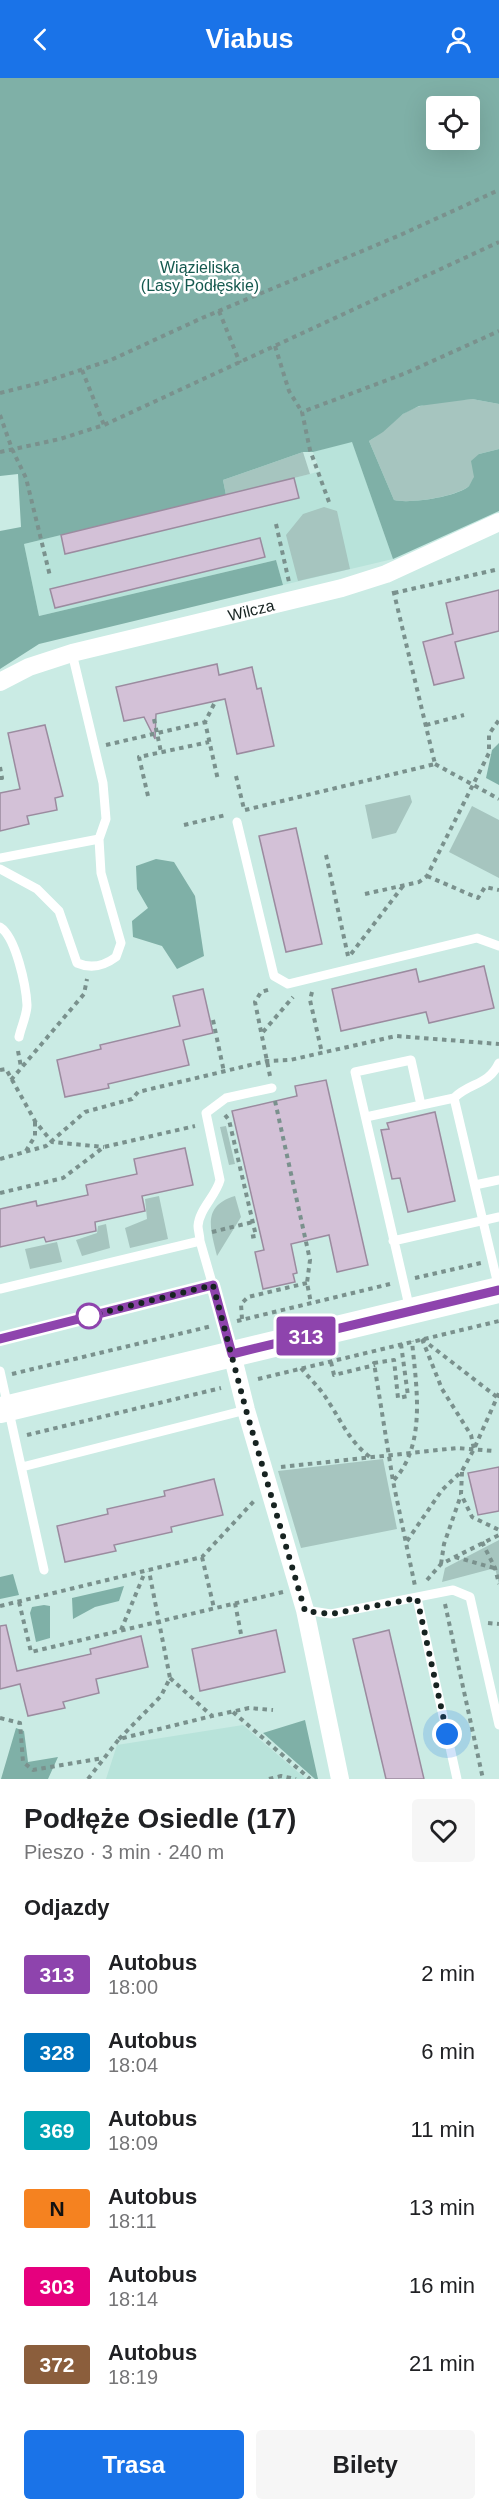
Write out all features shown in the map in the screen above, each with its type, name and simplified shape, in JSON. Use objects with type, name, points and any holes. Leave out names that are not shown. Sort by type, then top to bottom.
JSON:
[{"type":"street","name":"Wilcza","points":[[0,682],[29,667],[72,653],[342,588],[386,574],[499,522]]},
{"type":"street","points":[[4,1409],[499,1290]]},
{"type":"street","points":[[232,1354],[262,1468],[305,1611],[340,1779]]},
{"type":"lane","points":[[0,869],[37,889],[59,911],[77,963],[84,966],[99,966],[116,957],[121,943],[101,873],[99,839],[106,819],[104,783],[72,653]]},
{"type":"lane","points":[[237,822],[274,976],[288,984],[477,938],[499,946]]},
{"type":"lane","points":[[0,858],[99,839]]},
{"type":"lane","points":[[0,927],[6,931],[16,949],[27,1006],[18,1041]]},
{"type":"lane","points":[[410,1310],[356,1072],[411,1060],[422,1105]]},
{"type":"lane","points":[[366,1117],[454,1098],[463,1089],[486,1081],[494,1074],[499,1063]]},
{"type":"lane","points":[[232,1354],[200,1238],[200,1217],[218,1189],[220,1180],[206,1113],[226,1098],[272,1088]]},
{"type":"lane","points":[[454,1098],[499,1290]]},
{"type":"lane","points":[[475,1185],[499,1180]]},
{"type":"lane","points":[[393,1241],[499,1218]]},
{"type":"lane","points":[[0,1289],[200,1238]]},
{"type":"lane","points":[[0,1339],[213,1285]]},
{"type":"lane","points":[[1,1374],[4,1409],[22,1467],[44,1570]]},
{"type":"lane","points":[[22,1467],[246,1410]]},
{"type":"lane","points":[[305,1611],[331,1614],[453,1590],[470,1597],[499,1725]]},
{"type":"lane","points":[[417,1598],[458,1779]]},
{"type":"path","points":[[0,393],[44,382],[111,360],[499,190]]},
{"type":"path","points":[[0,452],[60,439],[104,425],[499,242]]},
{"type":"path","points":[[219,311],[240,363]]},
{"type":"path","points":[[302,412],[406,373],[499,331]]},
{"type":"path","points":[[275,346],[289,391],[302,412],[310,450],[329,502]]},
{"type":"path","points":[[82,370],[104,425]]},
{"type":"path","points":[[0,415],[12,449],[26,478],[51,576]]},
{"type":"path","points":[[276,524],[293,599]]},
{"type":"path","points":[[394,593],[499,569]]},
{"type":"path","points":[[392,585],[435,764]]},
{"type":"path","points":[[214,704],[205,723],[218,780]]},
{"type":"path","points":[[426,725],[464,715]]},
{"type":"path","points":[[154,719],[161,752]]},
{"type":"path","points":[[365,894],[420,882],[427,876],[474,786],[489,753],[489,734],[499,720]]},
{"type":"path","points":[[95,748],[205,723]]},
{"type":"path","points":[[147,796],[139,757],[209,742]]},
{"type":"path","points":[[184,825],[435,764],[499,799]]},
{"type":"path","points":[[0,767],[2,778],[0,778]]},
{"type":"path","points":[[236,776],[244,810]]},
{"type":"path","points":[[326,855],[349,958],[404,886]]},
{"type":"path","points":[[427,876],[478,897],[485,887],[499,890]]},
{"type":"path","points":[[262,1033],[312,978]]},
{"type":"path","points":[[312,978],[310,1000],[322,1053]]},
{"type":"path","points":[[288,984],[261,992],[255,1002],[310,1260],[307,1283],[311,1303]]},
{"type":"path","points":[[11,1080],[84,993]]},
{"type":"path","points":[[213,1020],[225,1072]]},
{"type":"path","points":[[18,1041],[21,1068]]},
{"type":"path","points":[[0,1070],[6,1069],[35,1121],[52,1142],[104,1148],[208,1124]]},
{"type":"path","points":[[229,1120],[256,1236],[250,1237]]},
{"type":"path","points":[[25,1152],[35,1136],[35,1121]]},
{"type":"path","points":[[0,1193],[63,1178],[104,1148]]},
{"type":"path","points":[[200,1238],[253,1222]]},
{"type":"path","points":[[1,1374],[492,1260]]},
{"type":"path","points":[[242,1319],[241,1304],[248,1297],[307,1283]]},
{"type":"path","points":[[406,1542],[442,1490],[462,1471],[474,1449],[499,1396],[422,1339],[442,1389],[471,1435],[474,1449]]},
{"type":"path","points":[[393,1481],[401,1472],[414,1436],[418,1399],[412,1341]]},
{"type":"path","points":[[331,1362],[334,1376],[375,1365],[374,1363],[394,1360],[398,1398],[408,1396],[401,1344]]},
{"type":"path","points":[[375,1365],[393,1481],[416,1590],[441,1564],[499,1535]]},
{"type":"path","points":[[301,1368],[328,1400],[347,1435],[370,1457]]},
{"type":"path","points":[[262,1468],[457,1448],[493,1451]]},
{"type":"path","points":[[441,1564],[444,1544],[461,1494],[462,1471]]},
{"type":"path","points":[[461,1494],[472,1517],[499,1530]]},
{"type":"path","points":[[0,1606],[202,1557],[254,1501]]},
{"type":"path","points":[[483,1542],[495,1568],[499,1584]]},
{"type":"path","points":[[202,1557],[214,1608]]},
{"type":"path","points":[[454,1557],[495,1568]]},
{"type":"path","points":[[147,1571],[170,1678],[212,1716]]},
{"type":"path","points":[[120,1630],[147,1571]]},
{"type":"path","points":[[19,1602],[31,1652],[298,1588]]},
{"type":"path","points":[[442,1592],[483,1779]]},
{"type":"path","points":[[235,1603],[241,1634]]},
{"type":"path","points":[[88,1779],[119,1739],[161,1696],[170,1678]]},
{"type":"path","points":[[119,1739],[233,1711],[249,1708],[273,1710]]},
{"type":"path","points":[[233,1711],[310,1779]]},
{"type":"path","points":[[0,1719],[20,1723],[23,1762],[33,1770],[104,1758]]},
{"type":"path","points":[[269,1779],[280,1776],[296,1779]]},
{"type":"shaded area","points":[[472,399],[499,404],[499,449],[479,454],[474,479],[463,490],[432,499],[394,500],[369,441],[403,414],[419,406]]},
{"type":"shaded area","points":[[352,441],[393,559],[283,585],[276,560],[39,616],[24,544],[320,471],[313,452]]},
{"type":"shaded area","points":[[303,452],[310,474],[226,495],[223,480]]},
{"type":"shaded area","points":[[324,507],[337,511],[350,569],[298,581],[286,535],[303,514]]},
{"type":"shaded area","points":[[410,795],[412,802],[396,833],[372,839],[365,805]]},
{"type":"shaded area","points":[[472,806],[499,820],[499,878],[449,852]]},
{"type":"shaded area","points":[[226,1126],[235,1164],[229,1165],[220,1127]]},
{"type":"shaded area","points":[[159,1196],[168,1239],[130,1248],[125,1228],[147,1219],[145,1199]]},
{"type":"shaded area","points":[[235,1196],[241,1217],[217,1256],[211,1228],[213,1213],[224,1200]]},
{"type":"shaded area","points":[[106,1224],[110,1248],[82,1256],[76,1240],[97,1233],[98,1226]]},
{"type":"shaded area","points":[[57,1242],[62,1262],[30,1269],[25,1249]]},
{"type":"shaded area","points":[[383,1459],[397,1529],[301,1548],[278,1471]]},
{"type":"shaded area","points":[[499,1540],[499,1584],[495,1568],[442,1582],[445,1568]]},
{"type":"shaded area","points":[[243,1725],[306,1779],[106,1779],[117,1745]]},
{"type":"green space","name":"Wiązieliska (Lasy Podłęskie)","points":[[0,78],[499,78],[499,404],[472,399],[419,406],[403,414],[369,441],[394,500],[401,501],[433,499],[463,490],[469,486],[474,477],[471,461],[479,454],[499,449],[499,511],[393,559],[352,442],[313,452],[303,452],[223,480],[226,495],[24,544],[39,616],[276,560],[283,585],[39,644],[0,669],[0,531],[21,527],[18,474],[0,476]]},
{"type":"green space","points":[[499,743],[499,785],[486,778],[492,750]]},
{"type":"green space","points":[[156,859],[174,862],[195,896],[204,956],[177,969],[162,946],[133,937],[132,921],[148,908],[137,889],[136,866]]},
{"type":"green space","points":[[13,1574],[19,1595],[0,1599],[0,1577]]},
{"type":"green space","points":[[124,1586],[119,1601],[95,1607],[73,1619],[72,1598]]},
{"type":"green space","points":[[50,1606],[50,1638],[36,1642],[30,1613],[32,1607]]},
{"type":"green space","points":[[305,1720],[318,1779],[315,1779],[263,1733]]},
{"type":"green space","points":[[16,1728],[24,1731],[28,1762],[58,1757],[48,1779],[1,1779]]},
{"type":"building","points":[[294,478],[299,498],[65,554],[61,535]]},
{"type":"building","points":[[260,538],[265,557],[55,608],[50,589]]},
{"type":"building","points":[[499,590],[499,631],[455,642],[464,678],[434,685],[423,642],[453,634],[446,603]]},
{"type":"building","points":[[217,664],[219,675],[252,667],[257,689],[261,688],[274,746],[237,754],[225,699],[156,714],[155,739],[144,717],[124,721],[116,687]]},
{"type":"building","points":[[45,725],[63,796],[55,798],[57,810],[27,816],[29,824],[0,831],[0,793],[20,789],[8,733]]},
{"type":"building","points":[[296,828],[322,944],[286,952],[259,836]]},
{"type":"building","points":[[484,966],[494,1008],[429,1023],[426,1012],[341,1031],[332,989],[416,969],[419,982]]},
{"type":"building","points":[[203,989],[213,1033],[183,1040],[189,1065],[108,1084],[109,1088],[65,1097],[57,1060],[101,1049],[100,1045],[180,1026],[173,996]]},
{"type":"building","points":[[326,1080],[368,1265],[337,1272],[329,1235],[291,1244],[297,1273],[293,1274],[295,1282],[263,1289],[255,1252],[264,1250],[232,1111],[297,1096],[295,1086]]},
{"type":"building","points":[[435,1112],[455,1201],[408,1212],[400,1178],[392,1179],[381,1130],[389,1129],[387,1123]]},
{"type":"building","points":[[185,1148],[193,1185],[142,1196],[145,1211],[95,1222],[96,1231],[46,1242],[44,1237],[0,1247],[0,1209],[36,1201],[37,1206],[88,1195],[86,1185],[137,1174],[134,1159]]},
{"type":"building","points":[[499,1467],[499,1511],[478,1515],[468,1473]]},
{"type":"building","points":[[214,1479],[223,1515],[171,1527],[172,1532],[114,1545],[116,1551],[65,1562],[57,1526],[108,1514],[107,1509],[165,1496],[164,1491]]},
{"type":"building","points":[[6,1625],[17,1671],[91,1654],[90,1649],[141,1636],[148,1667],[96,1679],[99,1693],[63,1702],[65,1708],[28,1716],[20,1684],[0,1689],[0,1626]]},
{"type":"building","points":[[276,1630],[285,1672],[200,1691],[192,1649]]},
{"type":"building","points":[[389,1630],[424,1779],[386,1779],[353,1639]]},
{"type":"bus line","name":"313","points":[[0,1339],[213,1285],[232,1354],[499,1290]]},
{"type":"route","points":[[89,1316],[213,1285],[225,1323],[246,1410],[305,1611],[331,1614],[417,1598],[447,1734]]}]
